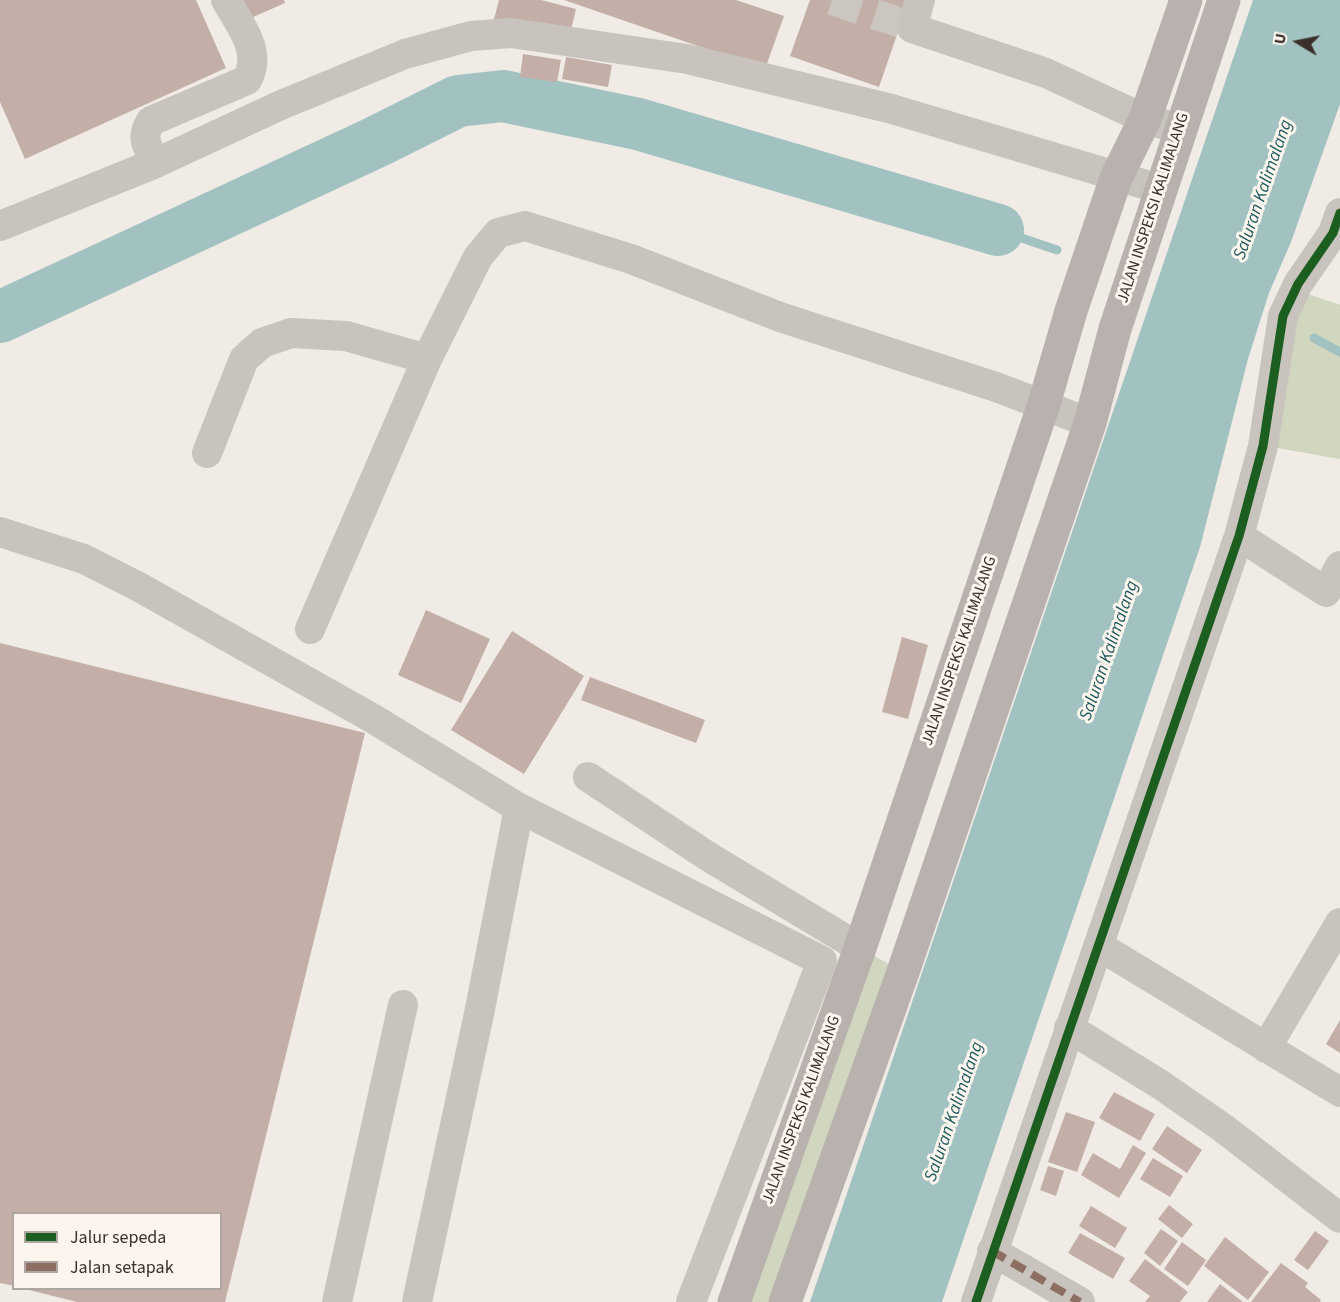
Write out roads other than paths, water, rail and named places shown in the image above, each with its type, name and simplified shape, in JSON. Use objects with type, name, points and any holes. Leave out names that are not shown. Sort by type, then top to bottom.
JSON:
[{"type":"main road","name":"JALAN INSPEKSI KALIMALANG","points":[[734,1302],[860,948],[1044,404],[1071,311],[1103,224],[1116,177],[1145,119],[1186,0]]},
{"type":"main road","name":"JALAN INSPEKSI KALIMALANG","points":[[785,1302],[903,972],[1090,423],[1115,329],[1224,0]]},
{"type":"street","points":[[156,163],[144,141],[145,131],[151,121],[248,80],[252,71],[255,60],[251,46],[226,0]]},
{"type":"street","points":[[911,17],[1046,73],[1145,119],[1180,129]]},
{"type":"street","points":[[0,226],[156,163],[280,105],[405,54],[471,36],[511,33],[687,58],[892,109],[1116,177],[1155,204]]},
{"type":"street","points":[[976,1302],[1239,536],[1263,446],[1282,316],[1298,284],[1333,233],[1340,213]]},
{"type":"street","points":[[310,629],[427,359],[478,257],[498,233],[525,226],[631,259],[780,316],[1044,404],[1090,423]]},
{"type":"street","points":[[207,453],[244,358],[262,343],[291,333],[346,336],[427,359]]},
{"type":"street","points":[[0,532],[84,559],[139,587],[372,718],[519,808],[822,961],[691,1302]]},
{"type":"street","points":[[1239,536],[1333,597],[1340,566]]},
{"type":"street","points":[[588,777],[709,857],[860,948]]},
{"type":"street","points":[[417,1302],[479,1014],[519,808]]},
{"type":"street","points":[[1266,1048],[1340,923]]},
{"type":"street","points":[[1099,946],[1340,1092]]},
{"type":"street","points":[[337,1302],[403,1005]]},
{"type":"street","points":[[1069,1028],[1161,1085],[1223,1128],[1340,1218]]},
{"type":"street","points":[[992,1251],[1080,1302]]},
{"type":"water","name":"Saluran Kalimalang","points":[[1253,0],[1340,0],[1340,104],[1291,242],[1269,293],[1248,359],[1200,547],[942,1302],[810,1302]]},
{"type":"waterway","points":[[0,317],[376,142],[458,101],[503,96],[638,124],[998,230]]},
{"type":"waterway","points":[[998,230],[1057,250]]},
{"type":"waterway","points":[[1314,338],[1340,352]]},
{"type":"tunnel","points":[[832,0],[901,23]]}]
